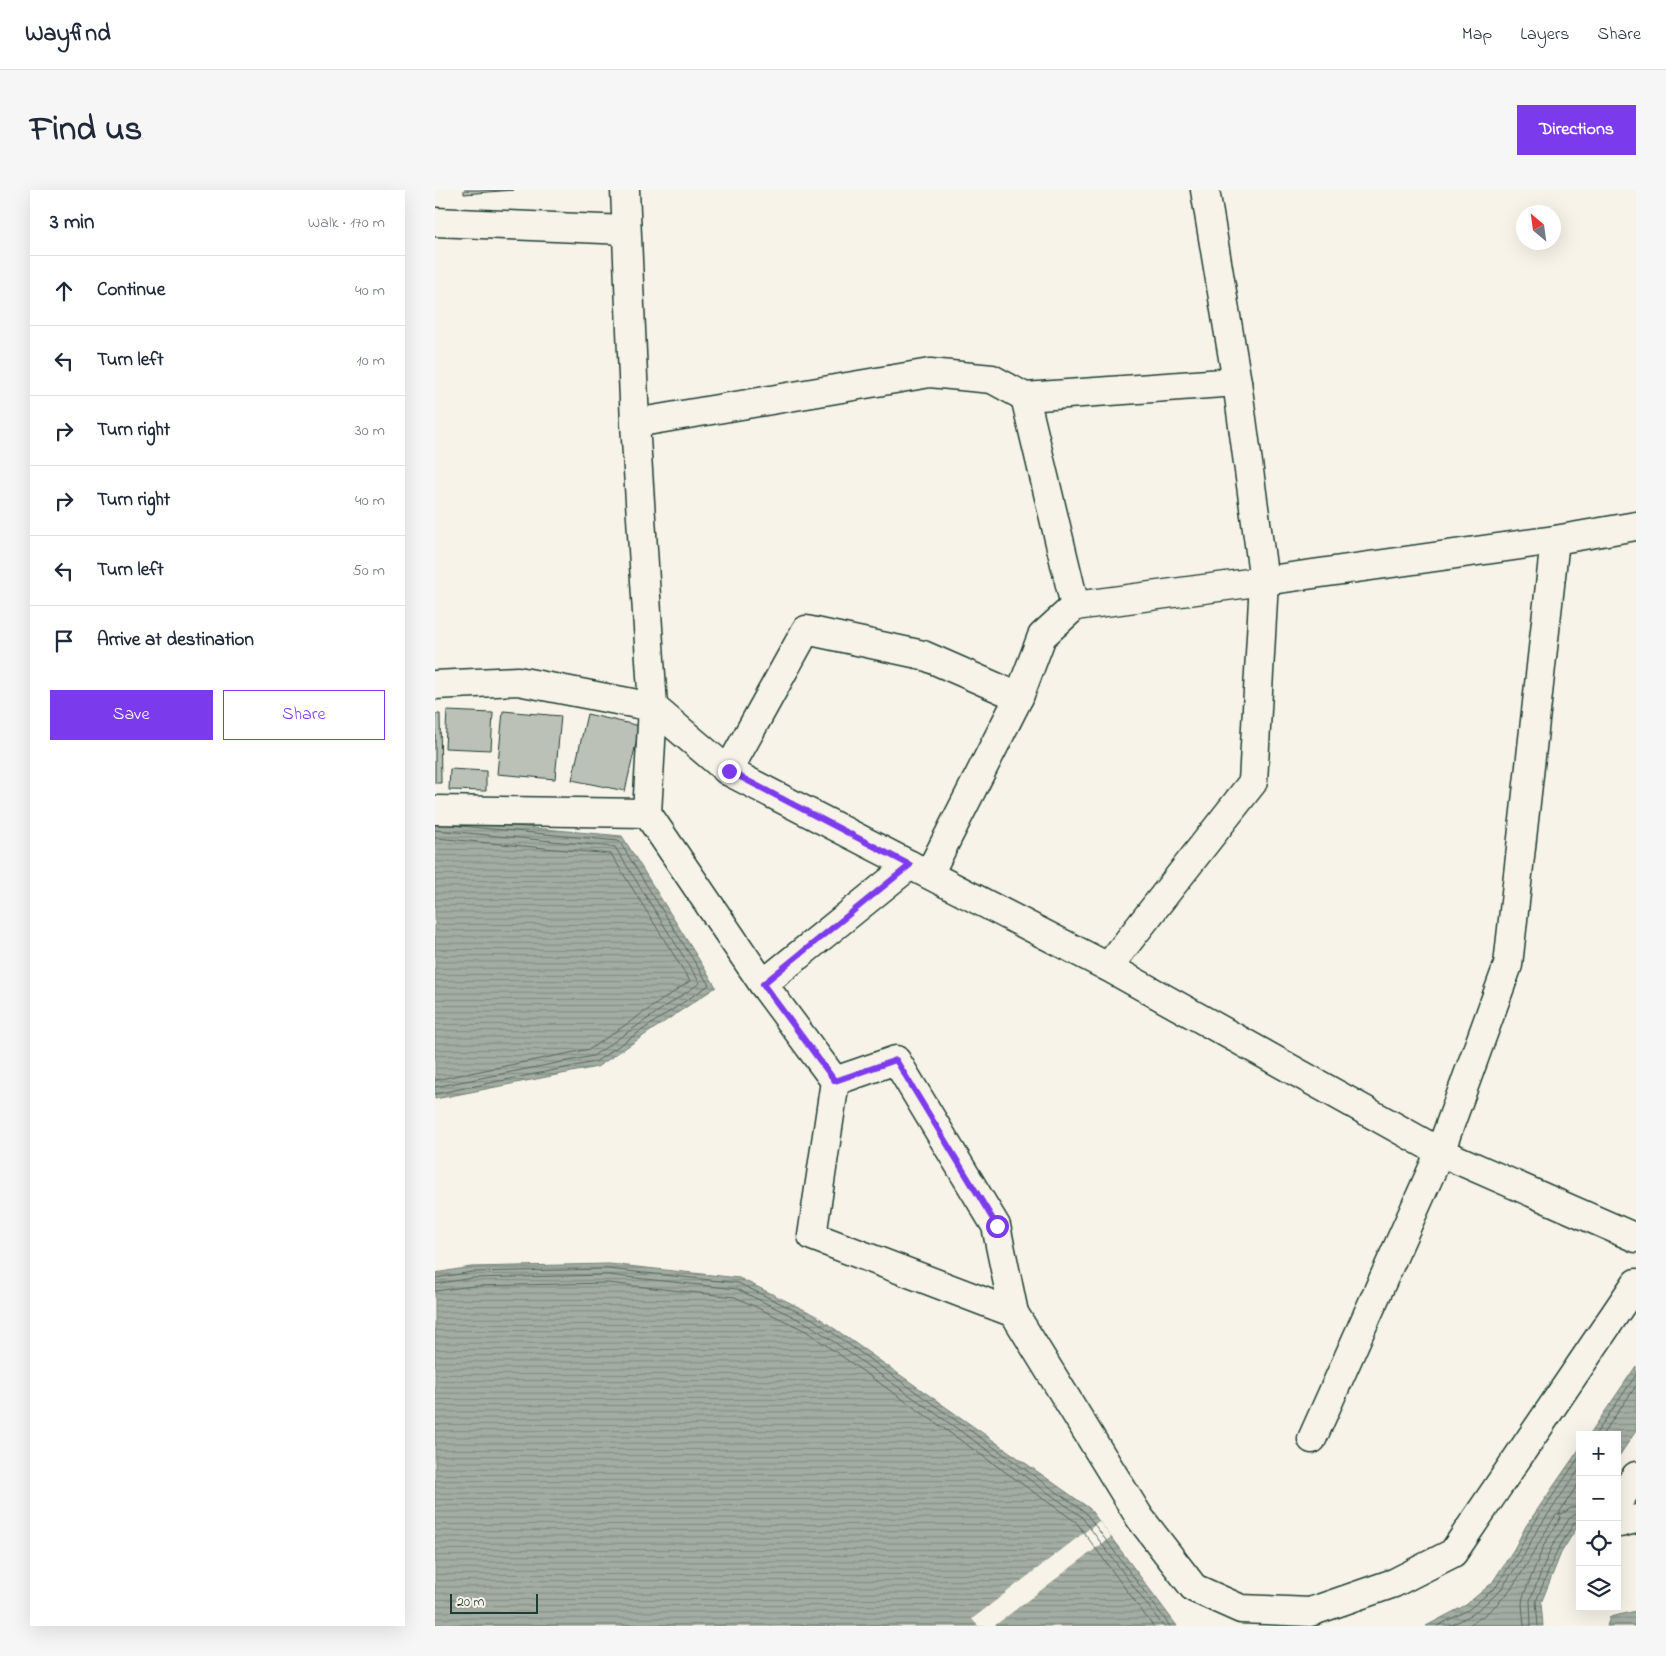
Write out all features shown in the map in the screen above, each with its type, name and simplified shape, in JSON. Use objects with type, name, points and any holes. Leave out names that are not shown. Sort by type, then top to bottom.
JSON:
[{"type":"street","points":[[625,190],[635,422],[653,706],[647,812],[763,984],[835,1081],[812,1236],[1014,1313]]},
{"type":"street","points":[[1108,967],[1253,782],[1264,581],[1237,382],[1205,190]]},
{"type":"street","points":[[435,222],[626,230]]},
{"type":"street","points":[[635,422],[930,373],[992,379],[1025,397],[1237,382]]},
{"type":"street","points":[[1025,397],[1075,606]]},
{"type":"street","points":[[763,984],[919,870],[1019,697],[1043,636],[1075,606],[1555,540],[1636,526]]},
{"type":"street","points":[[1312,1439],[1440,1152],[1508,965],[1555,540]]},
{"type":"street","points":[[729,771],[806,630],[923,654],[1019,697]]},
{"type":"street","points":[[435,685],[518,682],[653,706],[729,771],[1108,967],[1440,1152],[1636,1238]]},
{"type":"street","points":[[435,810],[647,812]]},
{"type":"street","points":[[835,1081],[896,1060],[997,1226],[1014,1313],[1141,1518],[1193,1588],[1241,1609],[1310,1612],[1394,1583],[1453,1553],[1636,1283]]},
{"type":"street","points":[[1621,1497],[1636,1476]]},
{"type":"street","points":[[1619,1521],[1621,1523],[1636,1519]]},
{"type":"water","points":[[435,819],[622,836],[716,987],[597,1067],[435,1099]]},
{"type":"water","points":[[609,1264],[739,1278],[815,1315],[1089,1508],[1177,1626],[435,1626],[435,1273],[471,1267]]},
{"type":"water","points":[[1636,1366],[1636,1431],[1621,1453],[1621,1431],[1592,1431]]},
{"type":"water","points":[[1576,1454],[1576,1529],[1561,1553],[1541,1603],[1543,1626],[1426,1626],[1466,1605],[1492,1583],[1526,1526]]},
{"type":"water","points":[[1636,1611],[1636,1626],[1607,1626],[1610,1617]]},
{"type":"pier","points":[[1099,1521],[1111,1537],[994,1626],[978,1626],[972,1619]]},
{"type":"building","points":[[464,190],[513,190],[464,194]]},
{"type":"building","points":[[447,711],[493,713],[491,750],[445,748]]},
{"type":"building","points":[[503,711],[561,716],[555,779],[497,774]]},
{"type":"building","points":[[435,714],[440,714],[441,783],[435,783]]},
{"type":"building","points":[[587,714],[640,726],[625,791],[572,780]]},
{"type":"building","points":[[450,769],[486,771],[486,791],[449,790]]},
{"type":"route","points":[[729,771],[910,865],[763,984],[835,1081],[896,1060],[997,1226]]}]
